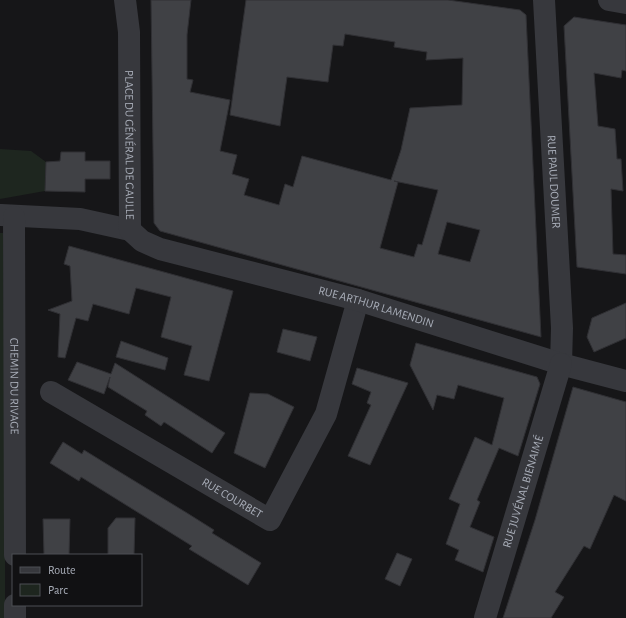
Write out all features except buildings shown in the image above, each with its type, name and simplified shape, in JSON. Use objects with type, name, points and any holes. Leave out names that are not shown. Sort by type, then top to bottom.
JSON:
[{"type":"street","name":"PLACE DU GÉNÉRAL DE GAULLE","points":[[7,216],[80,219],[130,230],[130,32],[125,0]]},
{"type":"street","name":"RUE PAUL DOUMER","points":[[544,0],[562,328],[561,364]]},
{"type":"street","points":[[609,0],[626,3]]},
{"type":"street","name":"CHEMIN DU RIVAGE","points":[[7,216],[15,554]]},
{"type":"street","name":"RUE ARTHUR LAMENDIN","points":[[130,230],[142,241],[160,249],[358,300],[561,364],[626,381]]},
{"type":"street","name":"RUE COURBET","points":[[51,392],[270,520],[326,414],[358,300]]},
{"type":"street","name":"RUE JUVÉNAL BIENAIMÉ","points":[[485,618],[561,364]]},
{"type":"street","points":[[15,606],[15,618]]},
{"type":"green space","points":[[0,149],[31,151],[46,162],[45,191],[0,199]]},
{"type":"green space","points":[[0,233],[3,233],[5,618],[0,618]]}]
